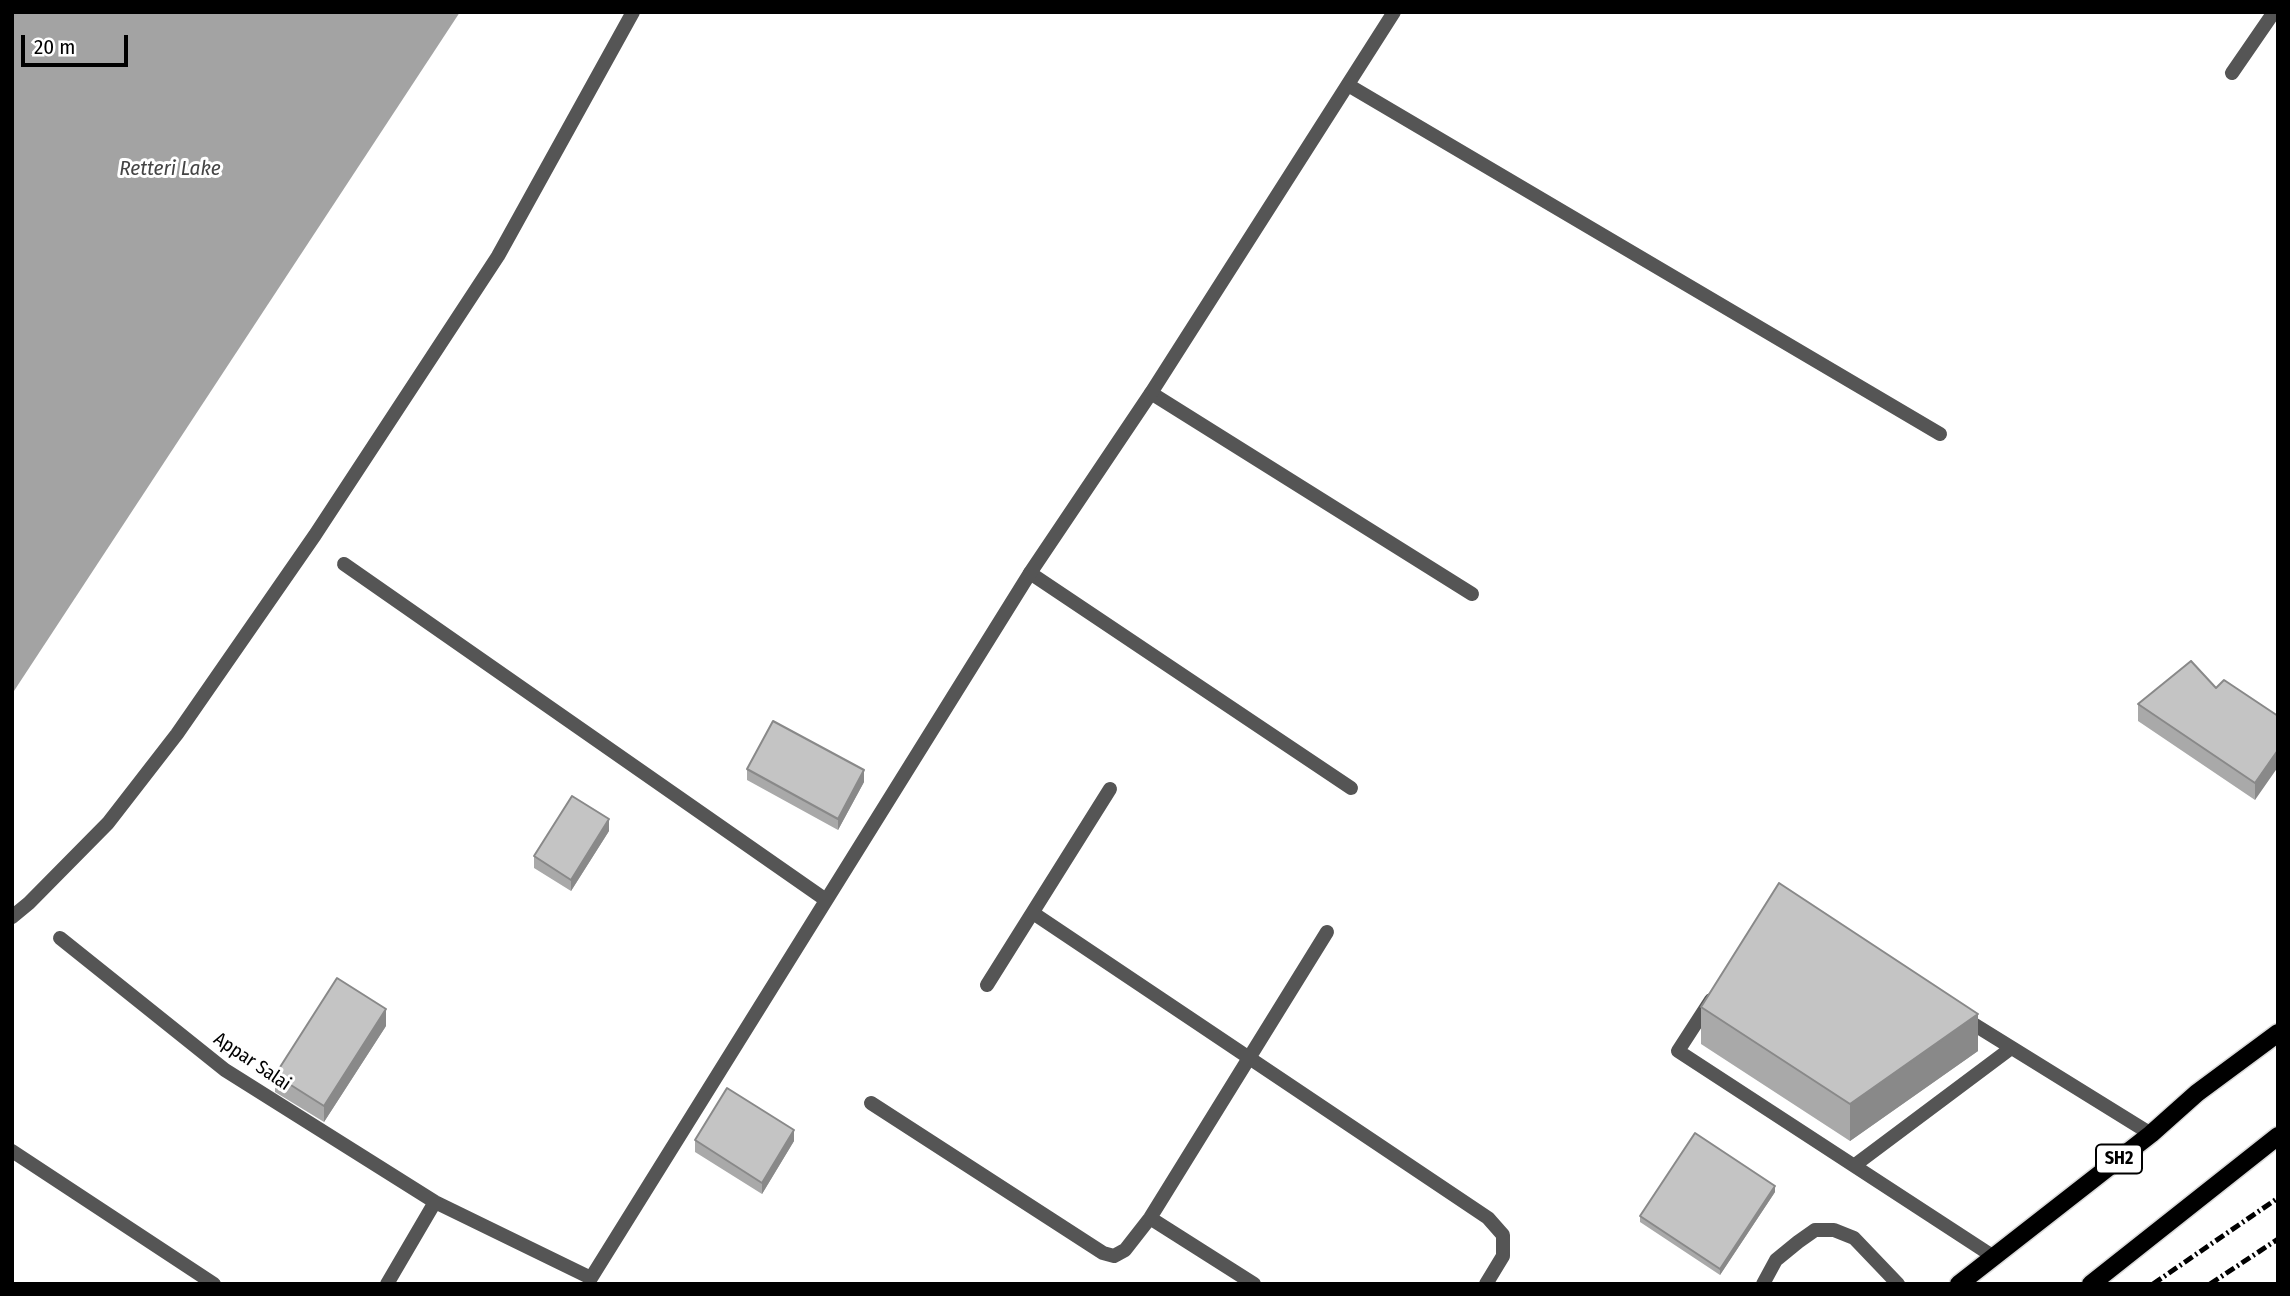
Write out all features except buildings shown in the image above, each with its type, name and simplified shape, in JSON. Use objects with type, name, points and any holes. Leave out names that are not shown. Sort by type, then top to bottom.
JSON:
[{"type":"main road","name":"SH2","points":[[1959,1284],[2151,1135],[2197,1093],[2278,1033]]},
{"type":"main road","points":[[2091,1284],[2278,1136]]},
{"type":"street","points":[[12,917],[108,823],[177,734],[307,546],[498,256],[633,12]]},
{"type":"street","points":[[595,1281],[826,900],[1030,573],[1151,393],[1394,12]]},
{"type":"street","points":[[2232,73],[2274,12]]},
{"type":"street","points":[[1348,85],[1940,434]]},
{"type":"street","points":[[1151,393],[1472,594]]},
{"type":"street","points":[[344,564],[826,900]]},
{"type":"street","points":[[1030,573],[1351,788]]},
{"type":"street","points":[[987,985],[1110,789]]},
{"type":"street","points":[[1033,913],[1488,1218],[1503,1235],[1503,1256],[1486,1284]]},
{"type":"street","points":[[871,1103],[1103,1253],[1114,1256],[1125,1250],[1150,1219],[1327,932]]},
{"type":"street","name":"Appar Salai","points":[[60,938],[225,1070],[435,1202],[595,1281]]},
{"type":"street","points":[[1720,985],[1678,1051],[1994,1257]]},
{"type":"street","points":[[1952,1011],[2151,1135]]},
{"type":"street","points":[[1855,1165],[2010,1048]]},
{"type":"street","points":[[12,1151],[214,1284]]},
{"type":"street","points":[[387,1284],[435,1202]]},
{"type":"street","points":[[1150,1219],[1254,1284]]},
{"type":"street","points":[[1763,1284],[1776,1260],[1815,1230],[1833,1230],[1854,1238],[1898,1284]]},
{"type":"water","name":"Retteri Lake","points":[[12,12],[460,12],[12,694]]},
{"type":"railway","points":[[2153,1284],[2278,1198]]},
{"type":"railway","points":[[2210,1284],[2278,1239]]}]
